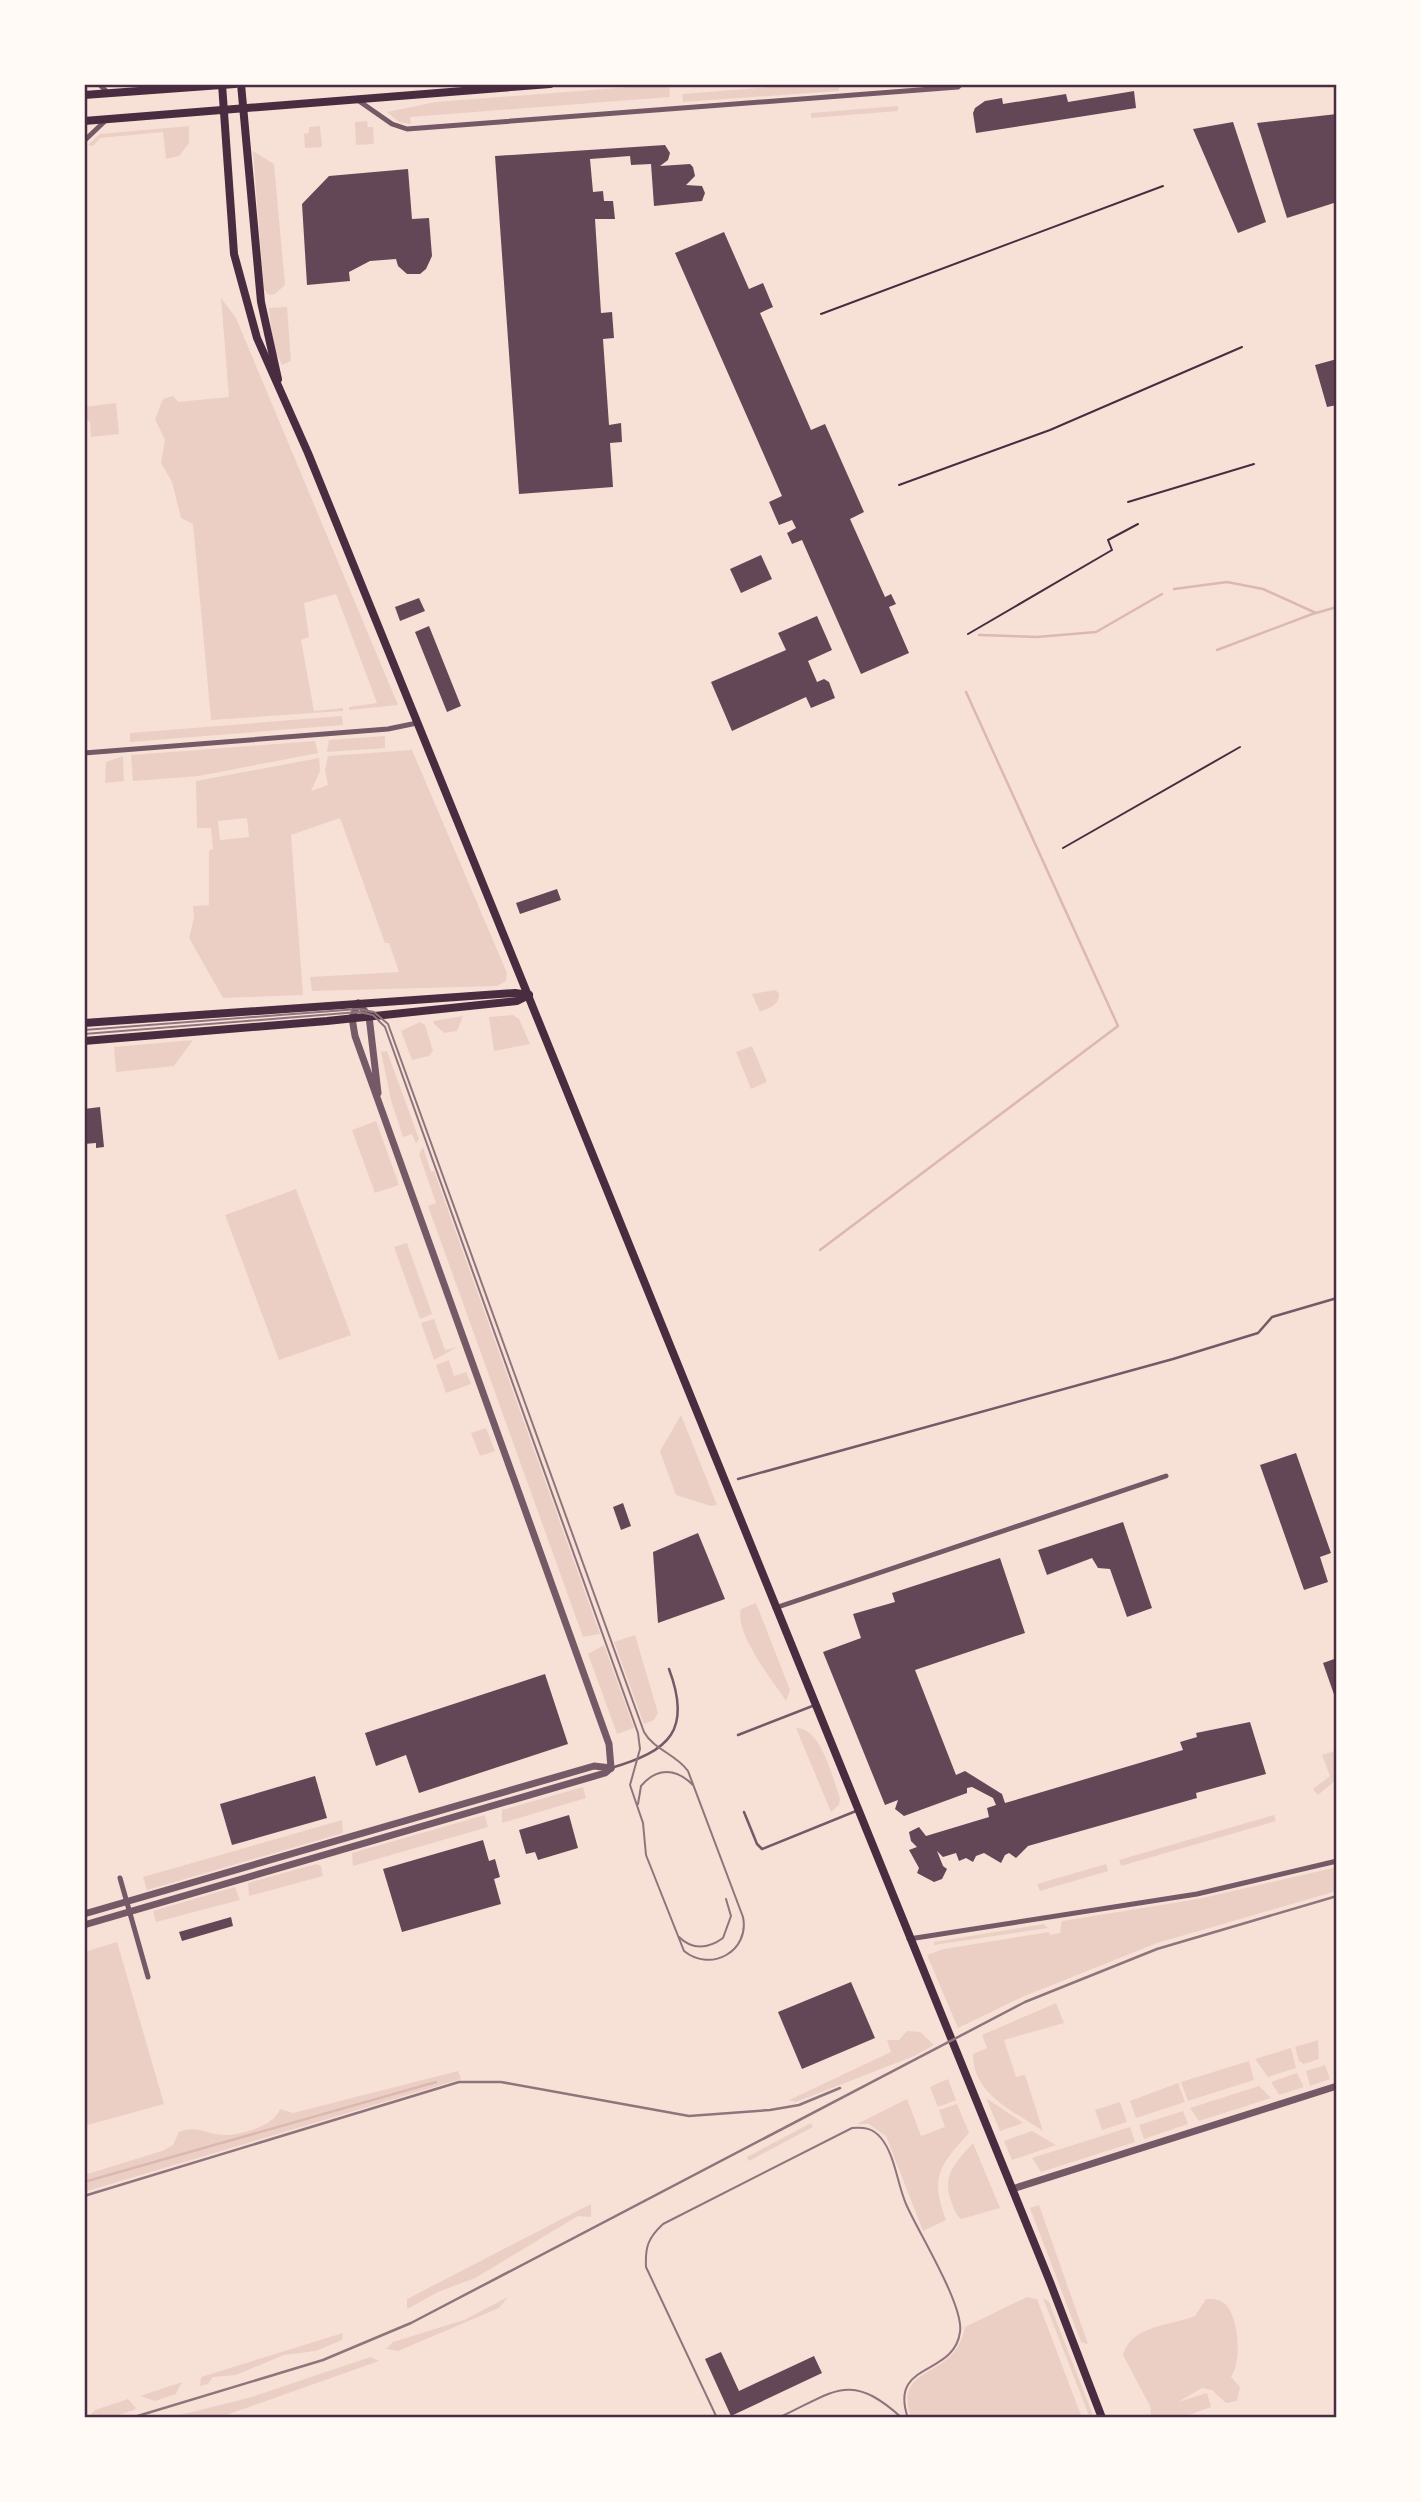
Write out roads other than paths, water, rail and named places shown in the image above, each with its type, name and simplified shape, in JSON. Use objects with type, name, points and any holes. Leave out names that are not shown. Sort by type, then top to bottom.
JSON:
[{"type":"main road","points":[[222,84],[234,254],[246,306],[1012,2189],[1102,2418]]},
{"type":"main road","points":[[84,95],[235,84]]},
{"type":"main road","points":[[241,84],[261,302],[279,385]]},
{"type":"main road","points":[[84,121],[550,84]]},
{"type":"main road","points":[[84,1023],[515,993],[528,995]]},
{"type":"main road","points":[[84,1041],[517,1001],[528,995]]},
{"type":"street","points":[[99,84],[108,93]]},
{"type":"street","points":[[359,101],[392,124],[407,129],[958,87],[961,84]]},
{"type":"street","points":[[84,141],[106,120]]},
{"type":"street","points":[[84,753],[388,729],[417,723]]},
{"type":"street","points":[[378,1093],[369,1016],[358,1003],[352,1018],[355,1036],[378,1093],[609,1744],[611,1768]]},
{"type":"street","points":[[775,1608],[1166,1476]]},
{"type":"street","points":[[84,1914],[594,1766],[611,1768]]},
{"type":"street","points":[[84,1925],[605,1773],[611,1768]]},
{"type":"street","points":[[909,1939],[1197,1894],[1337,1861]]},
{"type":"street","points":[[120,1878],[148,1977]]},
{"type":"street","points":[[1012,2189],[1337,2086]]},
{"type":"lane","points":[[737,1479],[1173,1359],[1258,1333],[1272,1317],[1337,1298]]},
{"type":"lane","points":[[611,1768],[660,1749],[674,1729],[680,1698],[669,1669]]},
{"type":"lane","points":[[738,1735],[815,1705]]},
{"type":"lane","points":[[744,1812],[757,1844],[762,1849],[858,1811]]},
{"type":"waterway","points":[[1174,589],[1227,582],[1263,589],[1316,613],[1337,607]]},
{"type":"waterway","points":[[979,635],[1037,637],[1096,632],[1162,594]]},
{"type":"waterway","points":[[1217,650],[1315,613]]},
{"type":"waterway","points":[[820,1250],[1118,1026],[966,692]]},
{"type":"waterway","points":[[84,2182],[436,2082]]},
{"type":"tram line","points":[[84,1030],[358,1009],[374,1012],[388,1024],[644,1732],[653,1743],[688,1771],[743,1917],[741,1940],[726,1955],[706,1960],[684,1951],[646,1855],[643,1823],[630,1785],[640,1749],[638,1733],[385,1027],[373,1015],[359,1012],[84,1034]]},
{"type":"tram line","points":[[638,1804],[641,1786],[653,1775],[673,1773],[693,1785]]},
{"type":"tram line","points":[[679,1937],[695,1946],[712,1944],[723,1938],[731,1916],[726,1899]]},
{"type":"tram line","points":[[717,2418],[646,2267],[647,2248],[651,2238],[663,2224],[852,2128],[875,2132],[886,2145],[906,2204],[948,2287],[959,2320],[960,2332],[955,2346],[947,2356],[914,2378],[907,2387],[904,2400],[908,2418]]},
{"type":"tram line","points":[[778,2418],[842,2390],[868,2394],[902,2418]]},
{"type":"railway","points":[[131,2418],[323,2360],[411,2323],[1025,2002],[1157,1949],[1337,1896]]},
{"type":"railway","points":[[84,2196],[459,2082],[501,2082],[689,2116],[799,2105],[840,2088]]}]
